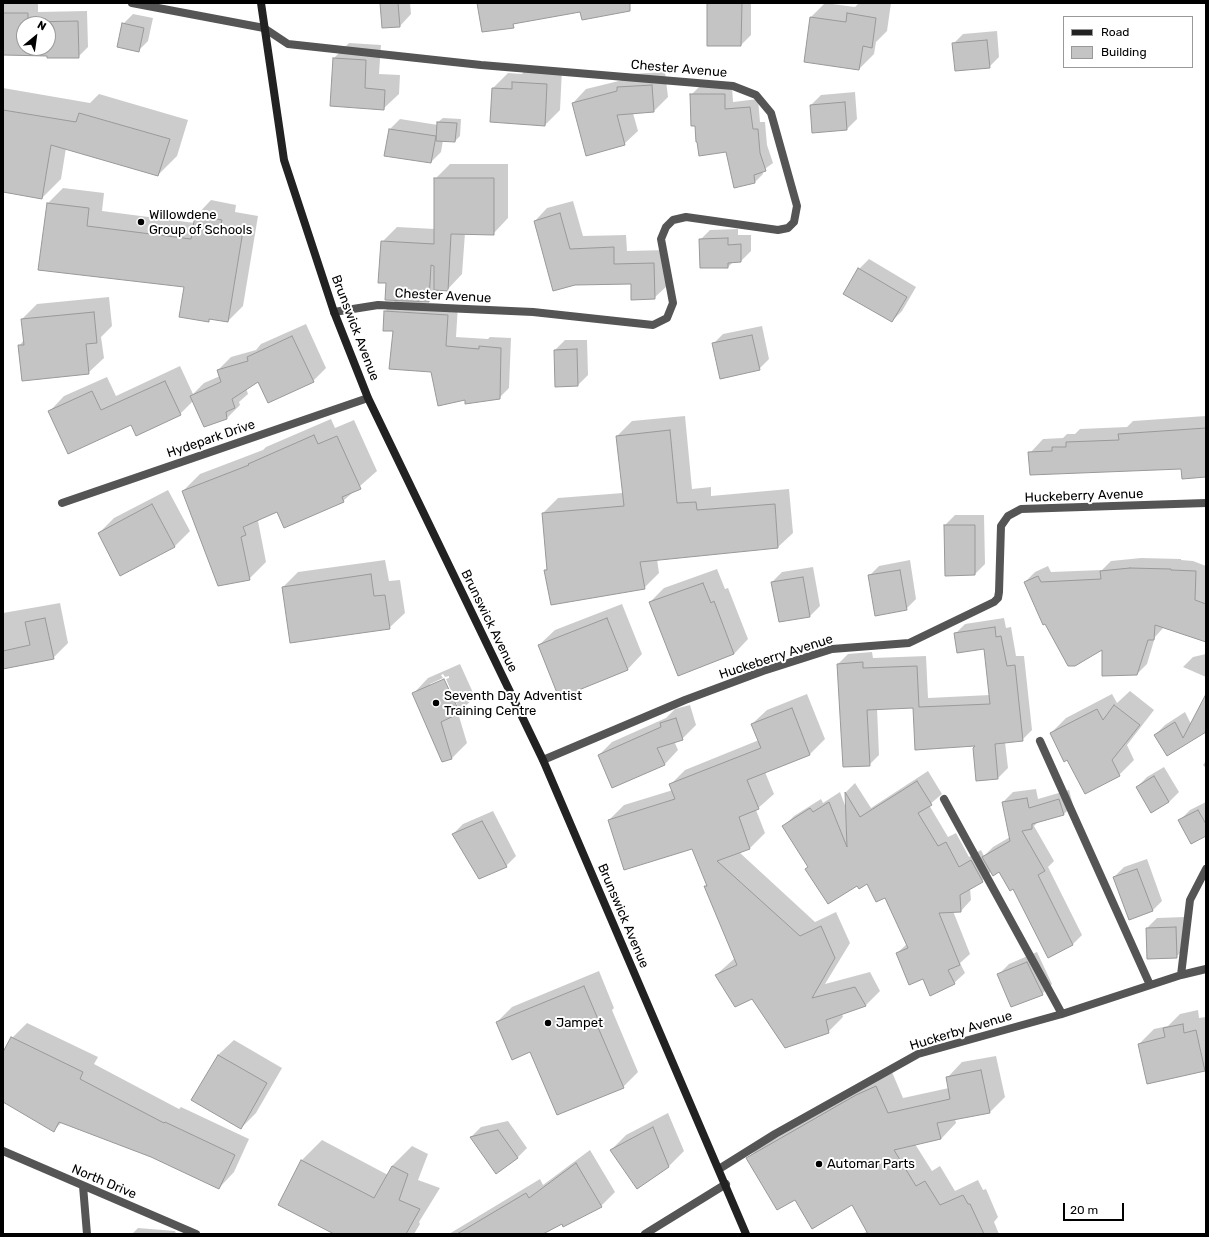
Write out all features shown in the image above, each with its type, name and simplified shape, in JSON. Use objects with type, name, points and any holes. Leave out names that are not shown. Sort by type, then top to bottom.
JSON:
[{"type":"main road","name":"Brunswick Avenue","points":[[261,3],[284,160],[334,312],[368,398],[543,760],[726,1184],[746,1234]]},
{"type":"street","points":[[132,3],[264,28]]},
{"type":"street","name":"Chester Avenue","points":[[264,28],[288,44],[481,65],[733,86],[756,95],[770,112],[797,206],[794,222],[788,228],[778,230],[686,217],[673,220],[666,228],[661,239],[673,303],[667,318],[652,325],[533,312],[378,305],[334,312]]},
{"type":"street","name":"Hydepark Drive","points":[[62,503],[368,398]]},
{"type":"street","name":"Huckeberry Avenue","points":[[543,760],[686,700],[763,671],[832,649],[909,643],[994,602],[998,598],[999,592],[1001,526],[1008,516],[1021,509],[1206,503]]},
{"type":"street","points":[[1040,741],[1150,985]]},
{"type":"street","points":[[944,799],[1062,1014]]},
{"type":"street","points":[[1181,975],[1190,900],[1206,869]]},
{"type":"street","name":"Huckerby Avenue","points":[[719,1169],[775,1134],[918,1054],[1062,1014],[1181,975],[1206,969]]},
{"type":"street","name":"North Drive","points":[[3,1151],[196,1234]]},
{"type":"street","points":[[645,1234],[726,1184]]},
{"type":"street","points":[[83,1186],[87,1234]]},
{"type":"building","points":[[380,3],[398,3],[400,27],[382,28]]},
{"type":"building","points":[[477,3],[630,3],[630,11],[582,20],[580,12],[513,24],[514,28],[482,32]]},
{"type":"building","points":[[707,3],[742,3],[741,46],[707,46]]},
{"type":"building","points":[[3,13],[28,13],[28,16],[16,16],[16,55],[3,55]]},
{"type":"building","points":[[847,13],[876,18],[872,48],[863,46],[859,70],[804,62],[810,17],[846,22]]},
{"type":"building","points":[[56,21],[78,21],[79,58],[47,58],[47,56],[56,56]]},
{"type":"building","points":[[122,23],[144,28],[139,52],[117,47]]},
{"type":"building","points":[[987,40],[990,68],[955,71],[952,43]]},
{"type":"building","points":[[333,58],[366,60],[365,88],[385,90],[384,110],[330,106]]},
{"type":"building","points":[[512,82],[547,84],[545,126],[490,122],[492,88],[512,89]]},
{"type":"building","points":[[652,85],[654,112],[617,115],[625,145],[586,156],[572,103],[617,91],[617,87]]},
{"type":"building","points":[[690,94],[725,94],[725,109],[750,107],[753,129],[758,129],[760,153],[766,171],[754,175],[755,183],[734,188],[726,152],[699,156],[695,126],[691,126]]},
{"type":"building","points":[[845,102],[847,130],[812,133],[810,105]]},
{"type":"building","points":[[3,110],[76,122],[79,113],[170,139],[158,176],[51,145],[42,199],[3,192]]},
{"type":"building","points":[[437,122],[457,123],[455,142],[436,141]]},
{"type":"building","points":[[389,129],[436,136],[431,163],[384,156]]},
{"type":"building","points":[[434,178],[494,178],[494,235],[451,234],[448,291],[434,290],[434,266],[431,265],[429,302],[385,300],[386,283],[378,283],[381,241],[434,244]]},
{"type":"building","points":[[47,203],[89,208],[87,226],[191,239],[195,215],[222,220],[220,227],[243,231],[228,322],[209,319],[209,322],[179,317],[184,287],[38,270]]},
{"type":"building","points":[[560,213],[570,249],[614,247],[614,264],[654,263],[655,299],[631,300],[631,284],[575,285],[553,291],[534,221]]},
{"type":"building","points":[[728,238],[728,245],[741,244],[741,262],[728,263],[728,268],[700,268],[699,239]]},
{"type":"building","points":[[858,268],[907,297],[892,322],[843,294]]},
{"type":"building","points":[[384,311],[448,315],[446,346],[479,349],[479,346],[501,348],[500,399],[465,404],[465,400],[438,406],[431,372],[389,369],[393,331],[383,331]]},
{"type":"building","points":[[94,312],[97,343],[86,344],[89,374],[22,381],[18,345],[24,345],[21,319]]},
{"type":"building","points":[[752,335],[760,370],[720,379],[712,343]]},
{"type":"building","points":[[292,336],[314,382],[268,403],[258,382],[232,399],[235,408],[226,412],[227,419],[204,427],[190,396],[221,382],[217,370],[248,361],[247,357]]},
{"type":"building","points":[[577,349],[578,386],[555,387],[554,350]]},
{"type":"building","points":[[165,381],[181,415],[136,436],[131,425],[68,454],[48,411],[92,391],[101,410]]},
{"type":"building","points":[[1206,428],[1206,477],[1182,479],[1181,469],[1030,475],[1028,452],[1052,451],[1052,447],[1066,447],[1066,442],[1119,440],[1118,434]]},
{"type":"building","points":[[670,430],[677,503],[696,502],[697,510],[775,504],[778,548],[640,562],[645,589],[551,605],[544,570],[547,570],[542,513],[624,506],[616,436]]},
{"type":"building","points":[[314,435],[318,444],[337,436],[361,489],[342,497],[344,502],[284,528],[277,512],[243,527],[246,535],[241,537],[250,580],[218,586],[182,491],[249,465],[248,464]]},
{"type":"building","points":[[152,504],[175,547],[120,576],[98,533]]},
{"type":"building","points":[[944,525],[975,525],[975,575],[945,576]]},
{"type":"building","points":[[1130,568],[1196,571],[1195,600],[1206,604],[1206,642],[1155,625],[1154,640],[1148,640],[1137,675],[1102,676],[1102,650],[1075,666],[1068,666],[1045,624],[1043,625],[1024,582],[1038,576],[1041,582],[1101,579],[1100,571]]},
{"type":"building","points":[[900,570],[907,610],[875,616],[868,575]]},
{"type":"building","points":[[371,574],[374,596],[385,595],[390,629],[290,643],[282,587]]},
{"type":"building","points":[[803,577],[810,617],[779,622],[771,582]]},
{"type":"building","points":[[703,583],[711,603],[714,601],[734,654],[678,676],[649,602]]},
{"type":"building","points":[[45,618],[54,659],[3,669],[3,651],[30,645],[25,622]]},
{"type":"building","points":[[607,618],[628,670],[559,698],[538,645]]},
{"type":"building","points":[[995,627],[996,637],[1001,636],[1007,666],[1015,665],[1023,741],[995,744],[998,779],[976,781],[973,748],[975,746],[915,750],[913,708],[867,710],[870,766],[843,767],[837,664],[863,662],[863,668],[917,666],[919,707],[990,704],[984,649],[957,653],[954,633]]},
{"type":"building","name":"Seventh Day Adventist Training Centre","points":[[444,679],[460,713],[441,722],[452,759],[442,762],[412,693]]},
{"type":"building","points":[[1206,694],[1206,732],[1167,756],[1154,735],[1175,722],[1183,738]]},
{"type":"building","points":[[1114,705],[1140,725],[1112,760],[1120,776],[1085,794],[1067,760],[1064,762],[1050,733],[1097,709],[1103,720]]},
{"type":"building","points":[[792,708],[810,755],[747,780],[759,809],[739,817],[750,849],[717,861],[800,936],[821,926],[835,958],[812,998],[855,987],[866,1006],[826,1020],[829,1033],[785,1048],[752,999],[735,1007],[715,975],[737,965],[704,886],[707,886],[692,849],[624,870],[608,820],[675,799],[669,784],[761,748],[751,724]]},
{"type":"building","points":[[676,718],[683,740],[657,748],[665,765],[612,788],[598,755],[661,727],[660,723]]},
{"type":"building","points":[[1154,776],[1169,802],[1151,813],[1136,787]]},
{"type":"building","points":[[917,781],[932,805],[918,813],[938,846],[946,842],[959,867],[971,860],[983,882],[960,895],[961,912],[939,913],[960,965],[948,970],[955,984],[930,996],[923,979],[909,985],[896,953],[908,948],[885,898],[876,902],[867,884],[859,889],[857,886],[828,904],[805,869],[808,867],[782,826],[810,808],[813,812],[829,802],[847,847],[845,792],[860,817]]},
{"type":"building","points":[[1027,798],[1029,808],[1059,799],[1064,815],[1032,824],[1032,829],[1022,831],[1045,871],[1038,875],[1073,945],[1048,958],[1013,889],[1010,891],[999,872],[993,876],[982,857],[1010,841],[1002,802]]},
{"type":"building","points":[[1198,810],[1206,824],[1206,836],[1191,844],[1178,820]]},
{"type":"building","points":[[482,821],[507,867],[479,879],[452,834]]},
{"type":"building","points":[[1137,869],[1153,911],[1129,920],[1113,877]]},
{"type":"building","points":[[1176,927],[1177,958],[1147,959],[1146,928]]},
{"type":"building","points":[[1027,962],[1043,995],[1011,1007],[997,974]]},
{"type":"building","points":[[584,986],[600,1024],[597,1025],[624,1088],[557,1115],[530,1052],[512,1060],[496,1022]]},
{"type":"building","points":[[1183,1024],[1184,1033],[1196,1030],[1205,1071],[1147,1084],[1138,1044],[1165,1037],[1163,1028]]},
{"type":"building","points":[[11,1037],[83,1072],[80,1079],[164,1123],[165,1122],[235,1155],[219,1189],[151,1157],[59,1122],[54,1132],[3,1102],[3,1052]]},
{"type":"building","points":[[218,1055],[267,1083],[241,1129],[191,1100]]},
{"type":"building","points":[[981,1070],[990,1113],[937,1123],[941,1139],[894,1150],[916,1186],[925,1181],[940,1205],[963,1195],[968,1204],[970,1204],[984,1234],[868,1234],[852,1205],[812,1229],[795,1200],[777,1210],[746,1158],[856,1095],[876,1086],[888,1113],[950,1099],[946,1077]]},
{"type":"building","points":[[653,1127],[669,1167],[637,1189],[610,1150]]},
{"type":"building","points":[[498,1130],[518,1158],[496,1174],[470,1137]]},
{"type":"building","points":[[301,1160],[374,1198],[392,1166],[408,1174],[399,1200],[420,1209],[406,1234],[334,1234],[278,1205]]},
{"type":"building","points":[[576,1163],[602,1207],[563,1227],[562,1224],[543,1234],[457,1234],[526,1193],[529,1198]]},
{"type":"place","name":"Willowdene Group of Schools","points":[[141,222]]},
{"type":"place","name":"Seventh Day Adventist Training Centre","points":[[436,703]]},
{"type":"place","name":"Jampet","points":[[548,1023]]},
{"type":"place","name":"Automar Parts","points":[[819,1164]]}]
